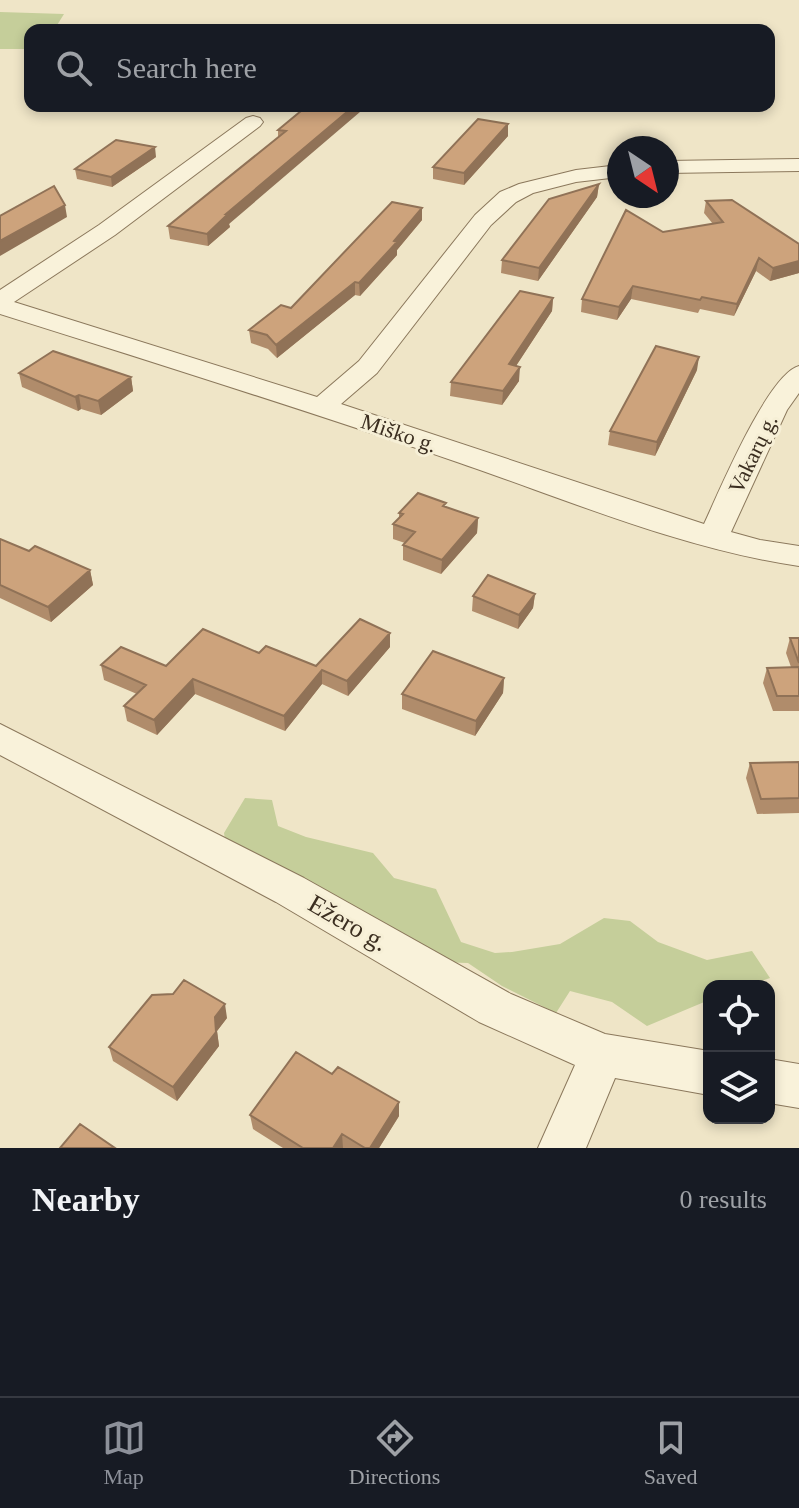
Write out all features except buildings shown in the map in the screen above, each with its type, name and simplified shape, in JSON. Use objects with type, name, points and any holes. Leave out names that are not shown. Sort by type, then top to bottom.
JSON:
[{"type":"street","points":[[0,303],[107,230],[253,122]]},
{"type":"street","points":[[679,167],[799,165]]},
{"type":"street","points":[[322,407],[368,367],[483,220],[508,197],[526,188],[607,172]]},
{"type":"street","name":"Miško g.","points":[[0,303],[713,537],[758,550],[799,556]]},
{"type":"street","name":"Vakarų g.","points":[[713,537],[773,410],[799,374]]},
{"type":"street","name":"Ežero g.","points":[[0,738],[290,890],[495,1008],[602,1055],[703,1072]]},
{"type":"street","points":[[562,1148],[602,1055]]},
{"type":"street","points":[[775,1082],[799,1086]]},
{"type":"green space","points":[[0,12],[64,14],[58,24],[24,24],[24,49],[0,49]]},
{"type":"green space","points":[[245,798],[272,800],[278,826],[306,837],[373,853],[394,878],[436,889],[461,942],[495,953],[560,944],[604,918],[630,921],[658,942],[707,960],[752,951],[770,978],[703,980],[703,1003],[647,1026],[612,1002],[570,991],[556,1013],[502,986],[468,963],[435,962],[226,846],[224,833]]}]
